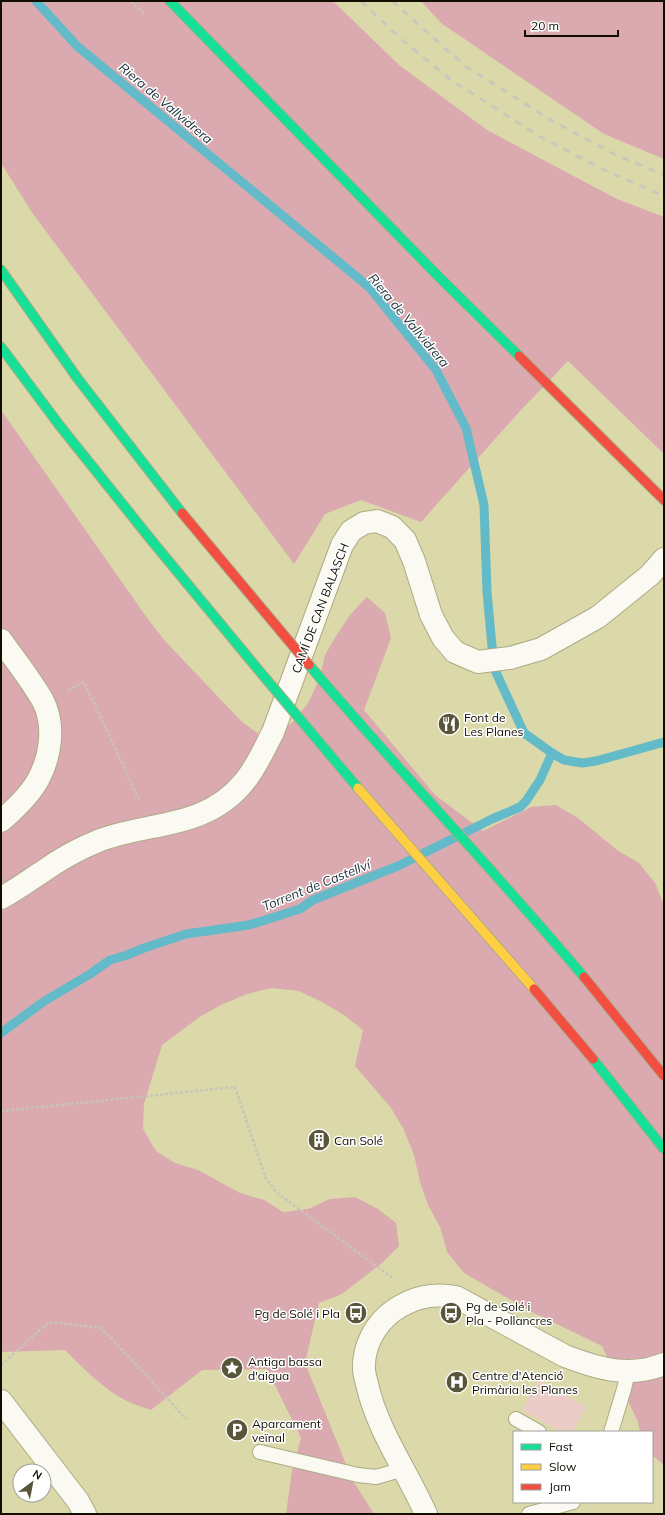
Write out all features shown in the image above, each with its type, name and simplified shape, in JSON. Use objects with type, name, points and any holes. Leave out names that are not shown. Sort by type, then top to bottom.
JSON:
[{"type":"main road","points":[[170,1],[437,275],[664,500]]},
{"type":"main road","points":[[1,270],[78,378],[182,513],[352,715],[568,958],[634,1036],[664,1076]]},
{"type":"main road","points":[[1,347],[60,426],[225,632],[429,870],[572,1033],[664,1149]]},
{"type":"street","name":"CAMÍ DE CAN BALASCH","points":[[1,898],[16,890],[67,855],[99,841],[152,827],[187,820],[206,812],[227,800],[245,782],[260,758],[273,732],[342,545],[351,531],[364,523],[377,521],[392,527],[405,540],[414,561],[431,615],[443,638],[455,652],[478,662],[510,658],[541,649],[598,617],[650,575],[664,559]]},
{"type":"street","points":[[1,640],[43,702],[51,728],[47,757],[39,778],[26,797],[1,821]]},
{"type":"street","points":[[426,1514],[414,1487],[389,1441],[370,1399],[364,1369],[367,1346],[371,1337],[382,1321],[399,1307],[409,1301],[436,1295],[456,1297],[565,1356],[596,1366],[628,1372],[664,1364]]},
{"type":"street","points":[[1,1401],[78,1501],[85,1514]]},
{"type":"lane","points":[[611,1431],[628,1372]]},
{"type":"lane","points":[[516,1419],[537,1431]]},
{"type":"lane","points":[[260,1452],[358,1475],[376,1477],[404,1470]]},
{"type":"lane","points":[[529,1514],[569,1503]]},
{"type":"path","points":[[43,702],[84,682],[152,827]]},
{"type":"path","points":[[1,1111],[235,1086],[266,1179],[276,1192],[420,1298]]},
{"type":"path","points":[[1,1365],[49,1322],[101,1328],[186,1419]]},
{"type":"shaded area","points":[[1,1],[333,1],[399,65],[487,130],[617,199],[664,217],[664,454],[568,361],[520,411],[421,522],[361,500],[325,514],[294,564],[33,214],[1,163]]},
{"type":"shaded area","points":[[421,1],[664,1],[664,159],[604,134],[441,23]]},
{"type":"shaded area","points":[[1,410],[150,622],[166,642],[242,722],[266,739],[292,723],[308,703],[319,680],[325,655],[336,636],[350,615],[367,597],[385,613],[391,638],[364,710],[435,795],[483,831],[531,807],[556,805],[578,818],[617,850],[639,863],[655,883],[664,905],[664,1465],[653,1456],[653,1431],[640,1431],[638,1422],[602,1346],[530,1311],[464,1273],[447,1252],[440,1227],[428,1205],[420,1182],[414,1155],[404,1130],[391,1108],[355,1066],[363,1030],[344,1015],[299,991],[271,988],[247,994],[223,1004],[201,1016],[162,1045],[144,1104],[143,1129],[156,1151],[175,1163],[198,1170],[240,1193],[264,1200],[283,1212],[308,1209],[330,1199],[355,1197],[378,1209],[396,1223],[399,1246],[382,1263],[342,1294],[319,1303],[305,1363],[352,1479],[374,1514],[286,1514],[292,1471],[301,1438],[267,1369],[202,1370],[151,1410],[130,1402],[110,1391],[65,1350],[1,1352]]},
{"type":"shaded area","points":[[540,1380],[586,1407],[573,1431],[559,1431],[522,1410]]},
{"type":"waterway","name":"Riera de Vallvidrera","points":[[36,1],[77,46],[369,287],[436,370],[466,428],[484,505],[487,592],[494,668],[524,733],[564,760],[582,763],[596,761],[664,742]]},
{"type":"waterway","name":"Torrent de Castellví","points":[[1,1033],[43,1002],[90,974],[110,960],[186,934],[249,925],[300,909],[313,900],[398,866],[492,819],[520,807],[526,801],[540,780],[552,753]]},
{"type":"railway","points":[[361,1],[401,39],[451,80],[539,136],[604,170],[664,196]]},
{"type":"railway","points":[[392,1],[464,65],[549,119],[614,154],[664,175]]},
{"type":"traffic: fast","points":[[170,1],[437,275],[519,356]]},
{"type":"traffic: fast","points":[[1,270],[78,379],[182,513]]},
{"type":"traffic: fast","points":[[1,347],[60,426],[152,541]]},
{"type":"traffic: fast","points":[[152,541],[358,788]]},
{"type":"traffic: fast","points":[[309,665],[377,744],[516,898],[584,977]]},
{"type":"traffic: fast","points":[[593,1059],[664,1149]]},
{"type":"traffic: jam","points":[[519,356],[664,500]]},
{"type":"traffic: jam","points":[[182,513],[309,665]]},
{"type":"traffic: jam","points":[[584,977],[664,1076]]},
{"type":"traffic: jam","points":[[534,989],[593,1059]]},
{"type":"traffic: slow","points":[[358,788],[534,989]]},
{"type":"place","name":"Font de Les Planes","points":[[449,724]]},
{"type":"place","name":"Can Solé","points":[[319,1140]]},
{"type":"place","name":"Pg de Solé i Pla","points":[[356,1313]]},
{"type":"place","name":"Pg de Solé i Pla - Pollancres","points":[[451,1313]]},
{"type":"place","name":"Antiga bassa d'aigua","points":[[232,1368]]},
{"type":"place","name":"Centre d'Atenció Primària les Planes","points":[[457,1382]]},
{"type":"place","name":"Aparcament veïnal","points":[[237,1430]]}]
